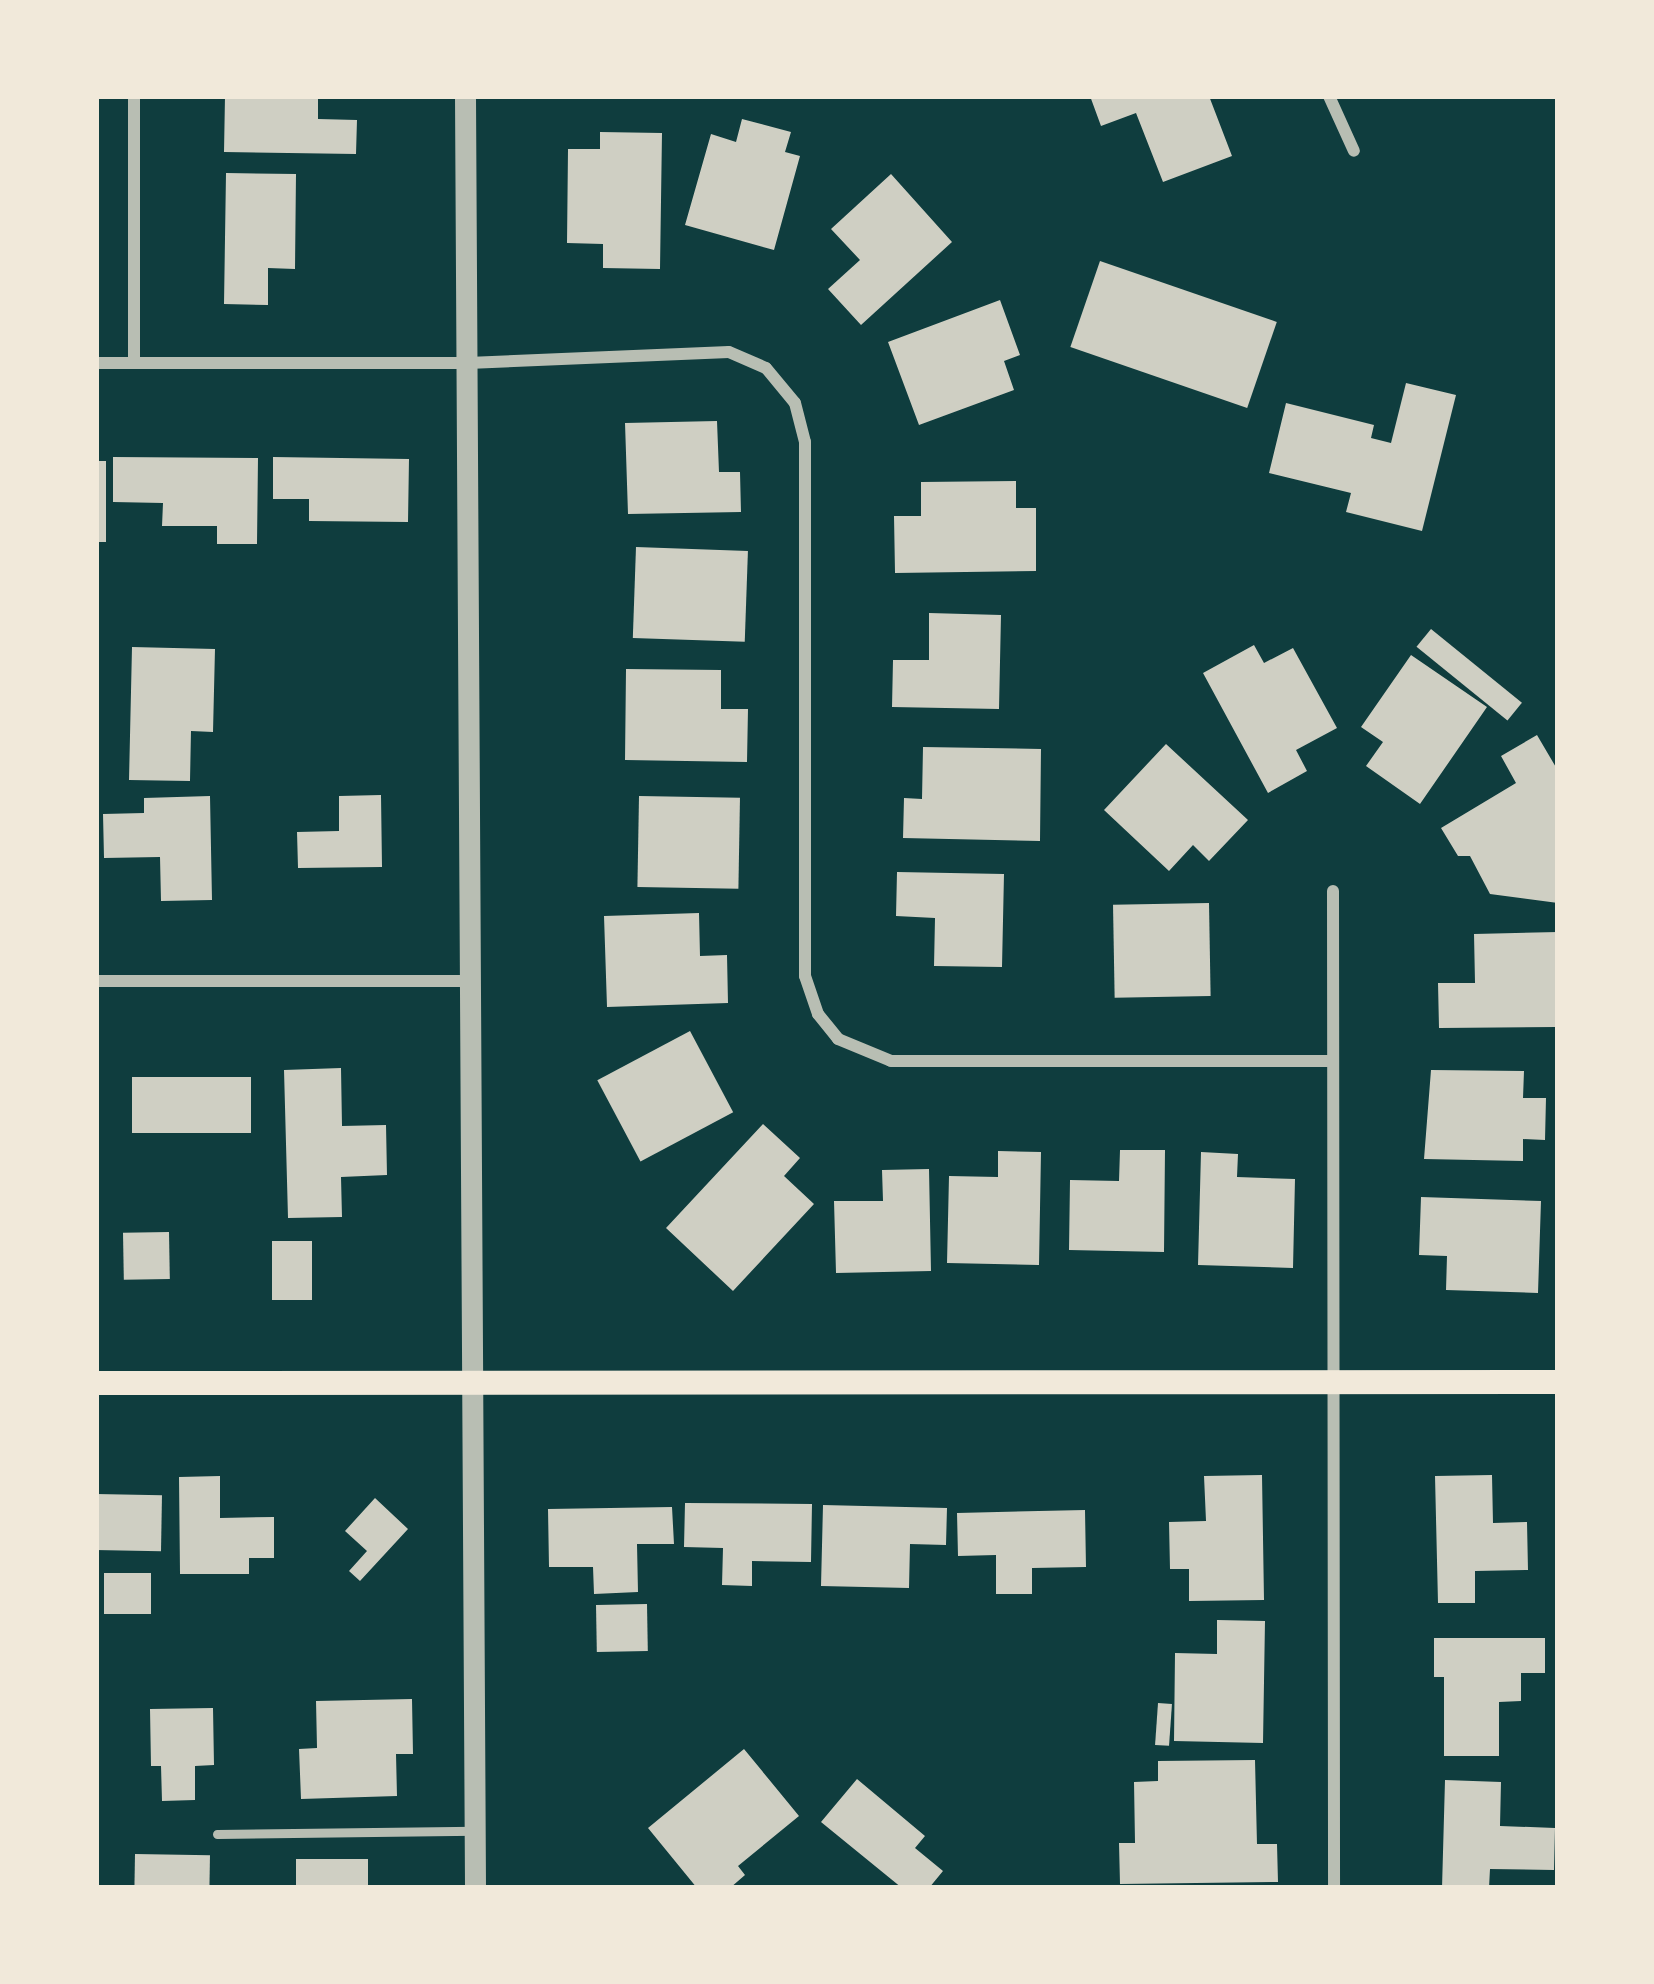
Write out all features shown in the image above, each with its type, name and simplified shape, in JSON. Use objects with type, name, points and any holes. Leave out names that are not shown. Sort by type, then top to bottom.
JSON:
[{"type":"main road","points":[[96,1384],[1558,1382]]},
{"type":"street","points":[[134,96],[134,363]]},
{"type":"street","points":[[465,96],[475,1888]]},
{"type":"street","points":[[1329,96],[1354,151]]},
{"type":"street","points":[[96,363],[468,363],[729,352],[766,368],[795,403],[805,442],[805,976],[818,1014],[838,1039],[891,1061],[1333,1061]]},
{"type":"street","points":[[1333,890],[1334,1888]]},
{"type":"street","points":[[96,981],[469,981]]},
{"type":"lane","points":[[217,1834],[475,1831]]},
{"type":"building","points":[[225,96],[318,96],[318,119],[357,120],[356,154],[224,152]]},
{"type":"building","points":[[1090,96],[1209,96],[1232,156],[1163,182],[1136,113],[1101,126]]},
{"type":"building","points":[[742,119],[791,132],[785,152],[800,156],[774,250],[685,225],[711,134],[736,142]]},
{"type":"building","points":[[600,132],[662,133],[660,269],[603,268],[603,244],[567,243],[568,149],[600,149]]},
{"type":"building","points":[[226,173],[296,174],[295,269],[268,268],[268,305],[224,304]]},
{"type":"building","points":[[891,174],[952,242],[861,325],[828,289],[860,260],[831,229]]},
{"type":"building","points":[[1100,261],[1277,322],[1247,408],[1070,347]]},
{"type":"building","points":[[1000,300],[1020,355],[1004,361],[1014,390],[919,425],[888,342]]},
{"type":"building","points":[[1406,383],[1456,395],[1422,531],[1346,512],[1351,493],[1269,473],[1286,403],[1374,425],[1371,438],[1391,443]]},
{"type":"building","points":[[717,421],[719,472],[740,472],[741,512],[628,514],[625,423]]},
{"type":"building","points":[[113,457],[258,458],[257,544],[217,544],[217,526],[162,526],[163,503],[113,502]]},
{"type":"building","points":[[273,457],[409,459],[408,522],[309,521],[309,499],[273,499]]},
{"type":"building","points":[[96,461],[106,461],[106,542],[96,542]]},
{"type":"building","points":[[1016,481],[1016,508],[1036,508],[1036,571],[895,573],[894,516],[921,516],[921,482]]},
{"type":"building","points":[[636,547],[748,551],[745,642],[633,638]]},
{"type":"building","points":[[929,613],[1001,615],[999,709],[892,707],[893,660],[929,660]]},
{"type":"building","points":[[1431,629],[1522,703],[1507,721],[1417,647]]},
{"type":"building","points":[[1254,645],[1264,663],[1293,648],[1337,728],[1296,750],[1307,771],[1268,793],[1203,673]]},
{"type":"building","points":[[132,647],[215,649],[213,732],[191,731],[190,781],[129,780]]},
{"type":"building","points":[[1411,655],[1487,707],[1420,804],[1366,766],[1383,742],[1361,727]]},
{"type":"building","points":[[626,669],[721,670],[721,709],[748,709],[747,762],[625,760]]},
{"type":"building","points":[[1537,735],[1557,769],[1558,903],[1490,894],[1470,856],[1458,856],[1441,828],[1516,783],[1501,756]]},
{"type":"building","points":[[1166,744],[1248,820],[1209,861],[1193,845],[1169,871],[1104,810]]},
{"type":"building","points":[[923,747],[1041,749],[1040,841],[903,838],[904,798],[922,799]]},
{"type":"building","points":[[381,795],[382,867],[298,868],[297,832],[339,831],[339,796]]},
{"type":"building","points":[[210,796],[212,900],[161,901],[160,857],[104,858],[103,814],[144,813],[144,798]]},
{"type":"building","points":[[639,796],[740,798],[738,889],[637,887]]},
{"type":"building","points":[[897,872],[1004,874],[1002,967],[934,966],[935,918],[896,916]]},
{"type":"building","points":[[1209,903],[1211,996],[1115,998],[1113,905]]},
{"type":"building","points":[[699,913],[700,956],[727,955],[728,1003],[607,1007],[604,916]]},
{"type":"building","points":[[1558,932],[1556,1027],[1439,1028],[1438,983],[1475,983],[1474,934]]},
{"type":"building","points":[[690,1031],[733,1112],[640,1162],[597,1080]]},
{"type":"building","points":[[341,1068],[342,1126],[386,1125],[387,1175],[341,1177],[342,1217],[288,1218],[284,1070]]},
{"type":"building","points":[[1431,1070],[1524,1071],[1523,1098],[1546,1098],[1545,1140],[1523,1139],[1523,1161],[1424,1159]]},
{"type":"building","points":[[132,1077],[251,1077],[251,1133],[132,1133]]},
{"type":"building","points":[[763,1124],[800,1158],[784,1176],[814,1204],[733,1291],[666,1228]]},
{"type":"building","points":[[1120,1150],[1165,1150],[1164,1252],[1069,1250],[1070,1180],[1119,1181]]},
{"type":"building","points":[[998,1151],[1041,1152],[1039,1265],[947,1263],[949,1176],[998,1177]]},
{"type":"building","points":[[1201,1152],[1238,1154],[1237,1177],[1295,1179],[1293,1268],[1198,1265]]},
{"type":"building","points":[[929,1169],[931,1271],[836,1273],[834,1201],[883,1201],[882,1170]]},
{"type":"building","points":[[1421,1197],[1541,1201],[1538,1293],[1446,1290],[1447,1256],[1419,1255]]},
{"type":"building","points":[[169,1232],[170,1279],[124,1280],[123,1233]]},
{"type":"building","points":[[272,1241],[312,1241],[312,1300],[272,1300]]},
{"type":"building","points":[[1262,1475],[1264,1600],[1189,1601],[1189,1569],[1170,1569],[1169,1522],[1206,1521],[1204,1476]]},
{"type":"building","points":[[1492,1475],[1493,1523],[1527,1522],[1528,1570],[1475,1571],[1475,1603],[1438,1603],[1435,1476]]},
{"type":"building","points":[[220,1476],[220,1518],[274,1517],[274,1558],[249,1558],[249,1574],[180,1574],[179,1477]]},
{"type":"building","points":[[96,1494],[162,1495],[161,1551],[96,1550]]},
{"type":"building","points":[[375,1498],[408,1529],[360,1581],[349,1571],[367,1551],[345,1531]]},
{"type":"building","points":[[685,1503],[812,1504],[811,1562],[752,1561],[752,1586],[722,1585],[723,1548],[684,1547]]},
{"type":"building","points":[[823,1505],[947,1508],[946,1545],[910,1544],[909,1588],[821,1586]]},
{"type":"building","points":[[672,1507],[674,1544],[637,1544],[638,1592],[594,1594],[593,1567],[549,1567],[548,1509]]},
{"type":"building","points":[[1085,1510],[1086,1567],[1032,1568],[1032,1594],[996,1594],[996,1555],[958,1556],[957,1513]]},
{"type":"building","points":[[104,1573],[151,1573],[151,1614],[104,1614]]},
{"type":"building","points":[[647,1604],[648,1651],[597,1652],[596,1605]]},
{"type":"building","points":[[1217,1620],[1265,1621],[1263,1743],[1174,1741],[1175,1653],[1217,1654]]},
{"type":"building","points":[[1434,1638],[1545,1638],[1545,1673],[1521,1673],[1521,1701],[1499,1702],[1499,1756],[1444,1756],[1444,1677],[1434,1677]]},
{"type":"building","points":[[412,1699],[413,1754],[396,1754],[397,1796],[301,1799],[299,1749],[317,1748],[316,1701]]},
{"type":"building","points":[[1158,1703],[1172,1704],[1169,1746],[1155,1745]]},
{"type":"building","points":[[213,1708],[214,1765],[195,1766],[195,1800],[162,1801],[161,1766],[151,1766],[150,1709]]},
{"type":"building","points":[[744,1749],[799,1816],[738,1866],[745,1875],[730,1888],[697,1888],[648,1828]]},
{"type":"building","points":[[1255,1760],[1257,1844],[1277,1844],[1278,1882],[1120,1884],[1119,1843],[1135,1843],[1134,1782],[1158,1781],[1158,1761]]},
{"type":"building","points":[[857,1779],[925,1836],[915,1848],[943,1871],[929,1888],[902,1888],[821,1822]]},
{"type":"building","points":[[1445,1780],[1501,1782],[1500,1826],[1555,1828],[1554,1870],[1490,1869],[1489,1888],[1442,1888]]},
{"type":"building","points":[[135,1854],[210,1855],[209,1888],[134,1888]]},
{"type":"building","points":[[296,1859],[368,1859],[368,1888],[296,1888]]}]
